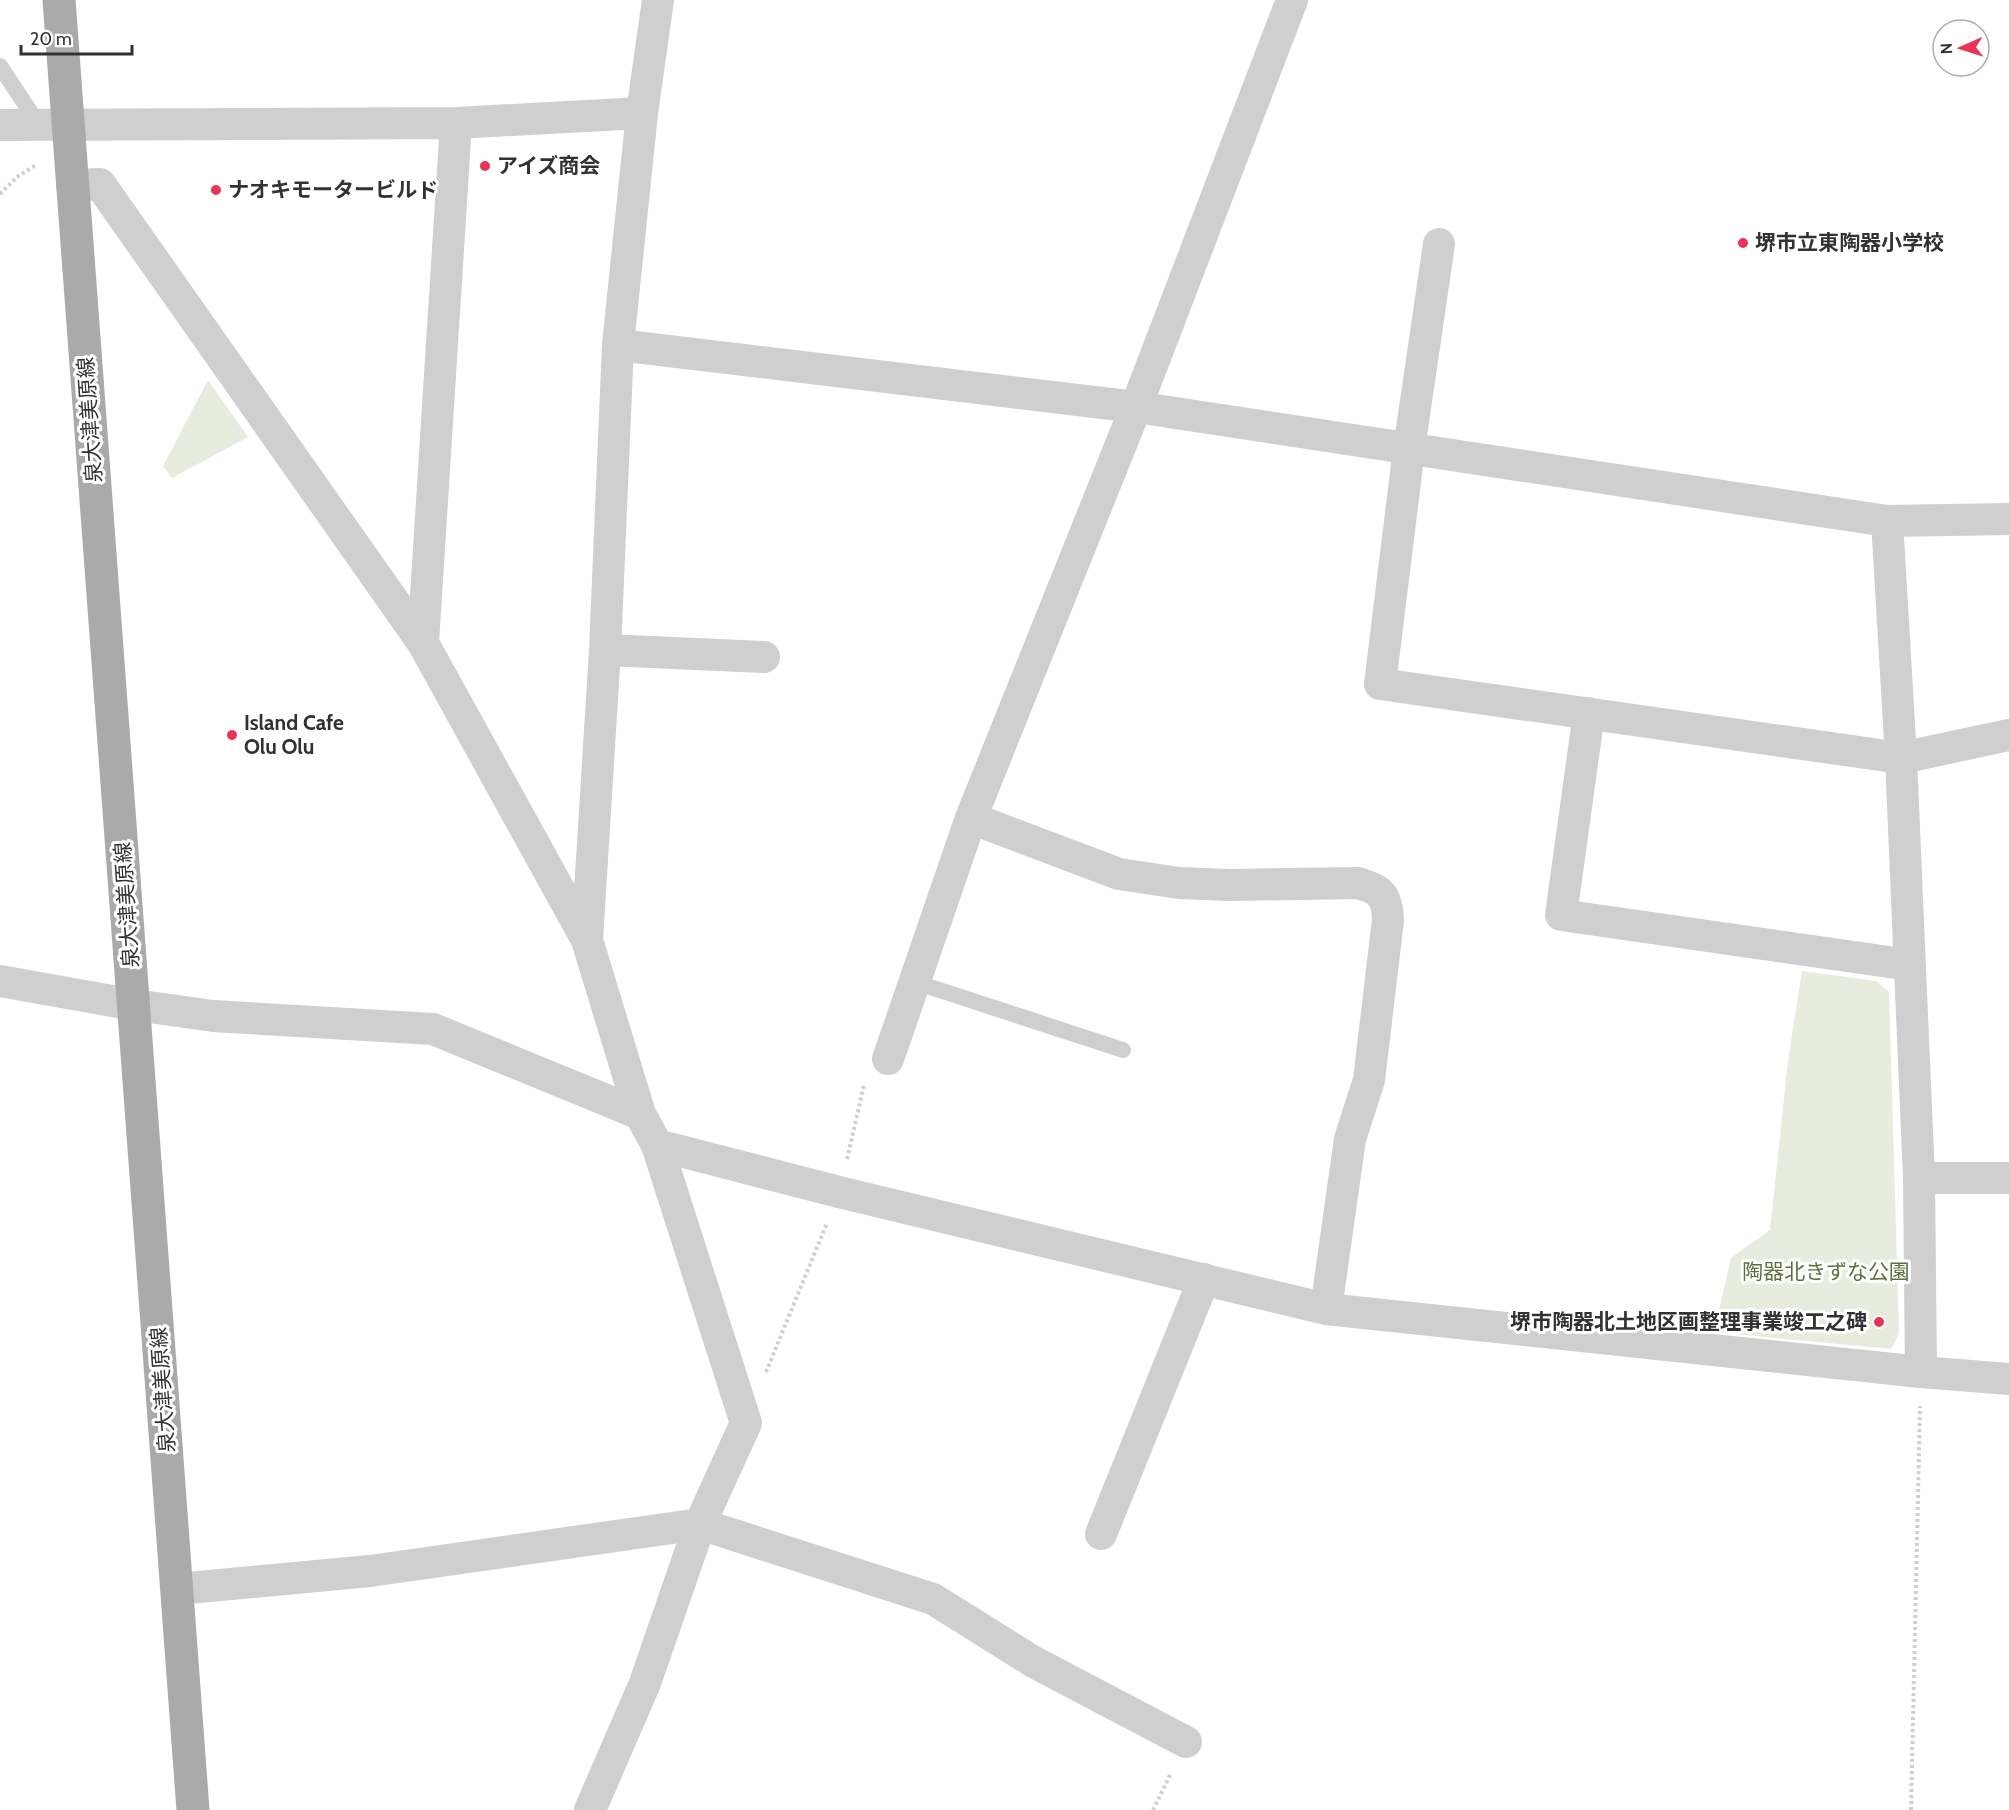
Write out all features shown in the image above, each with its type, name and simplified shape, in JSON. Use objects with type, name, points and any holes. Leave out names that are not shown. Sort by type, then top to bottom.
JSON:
[{"type":"main road","name":"泉大津美原線","points":[[59,0],[54,125],[72,184],[135,1005],[193,1810]]},
{"type":"street","points":[[587,940],[605,650],[618,345],[642,113],[658,0]]},
{"type":"street","points":[[888,1059],[971,818],[1136,407],[1292,0]]},
{"type":"street","points":[[0,125],[456,123],[642,113]]},
{"type":"street","points":[[423,643],[456,123]]},
{"type":"street","points":[[72,184],[100,184],[423,643],[587,940],[640,1114],[657,1145],[746,1423],[700,1524],[645,1683],[590,1810]]},
{"type":"street","points":[[1439,244],[1409,449],[1380,684],[1901,758],[2009,735]]},
{"type":"street","points":[[618,345],[1136,407],[1887,521],[2009,519]]},
{"type":"street","points":[[1887,521],[1901,758],[1919,1178],[1921,1372]]},
{"type":"street","points":[[605,650],[764,657]]},
{"type":"street","points":[[1589,714],[1561,915],[1910,965]]},
{"type":"street","points":[[971,818],[1119,874],[1179,883],[1230,885],[1358,883],[1376,889],[1388,902],[1389,920],[1369,1080],[1350,1139],[1326,1309]]},
{"type":"street","points":[[0,981],[213,1016],[433,1029],[640,1114]]},
{"type":"street","points":[[657,1145],[839,1192],[1326,1309],[1921,1372],[2009,1379]]},
{"type":"street","points":[[1919,1178],[2009,1178]]},
{"type":"street","points":[[1101,1534],[1204,1279]]},
{"type":"street","points":[[177,1588],[370,1571],[700,1524],[933,1599],[1032,1661],[1186,1742]]},
{"type":"lane","points":[[0,66],[54,125]]},
{"type":"lane","points":[[915,982],[1123,1050]]},
{"type":"path","points":[[0,194],[17,177],[34,165]]},
{"type":"path","points":[[746,1423],[839,1192],[866,1077],[888,1059]]},
{"type":"path","points":[[1911,1810],[1921,1372]]},
{"type":"green space","points":[[208,380],[248,437],[172,478],[163,466]]},
{"type":"green space","name":"陶器北きずな公園","points":[[1802,971],[1876,981],[1889,992],[1899,1333],[1891,1349],[1714,1332],[1731,1258],[1770,1230],[1788,1061]]},
{"type":"place","name":"アイズ商会","points":[[485,166]]},
{"type":"place","name":"ナオキモータービルド","points":[[216,190]]},
{"type":"place","name":"堺市立東陶器小学校","points":[[1743,243]]},
{"type":"place","name":"Island Cafe Olu Olu","points":[[232,735]]},
{"type":"place","name":"堺市陶器北土地区画整理事業竣工之碑","points":[[1879,1322]]}]
